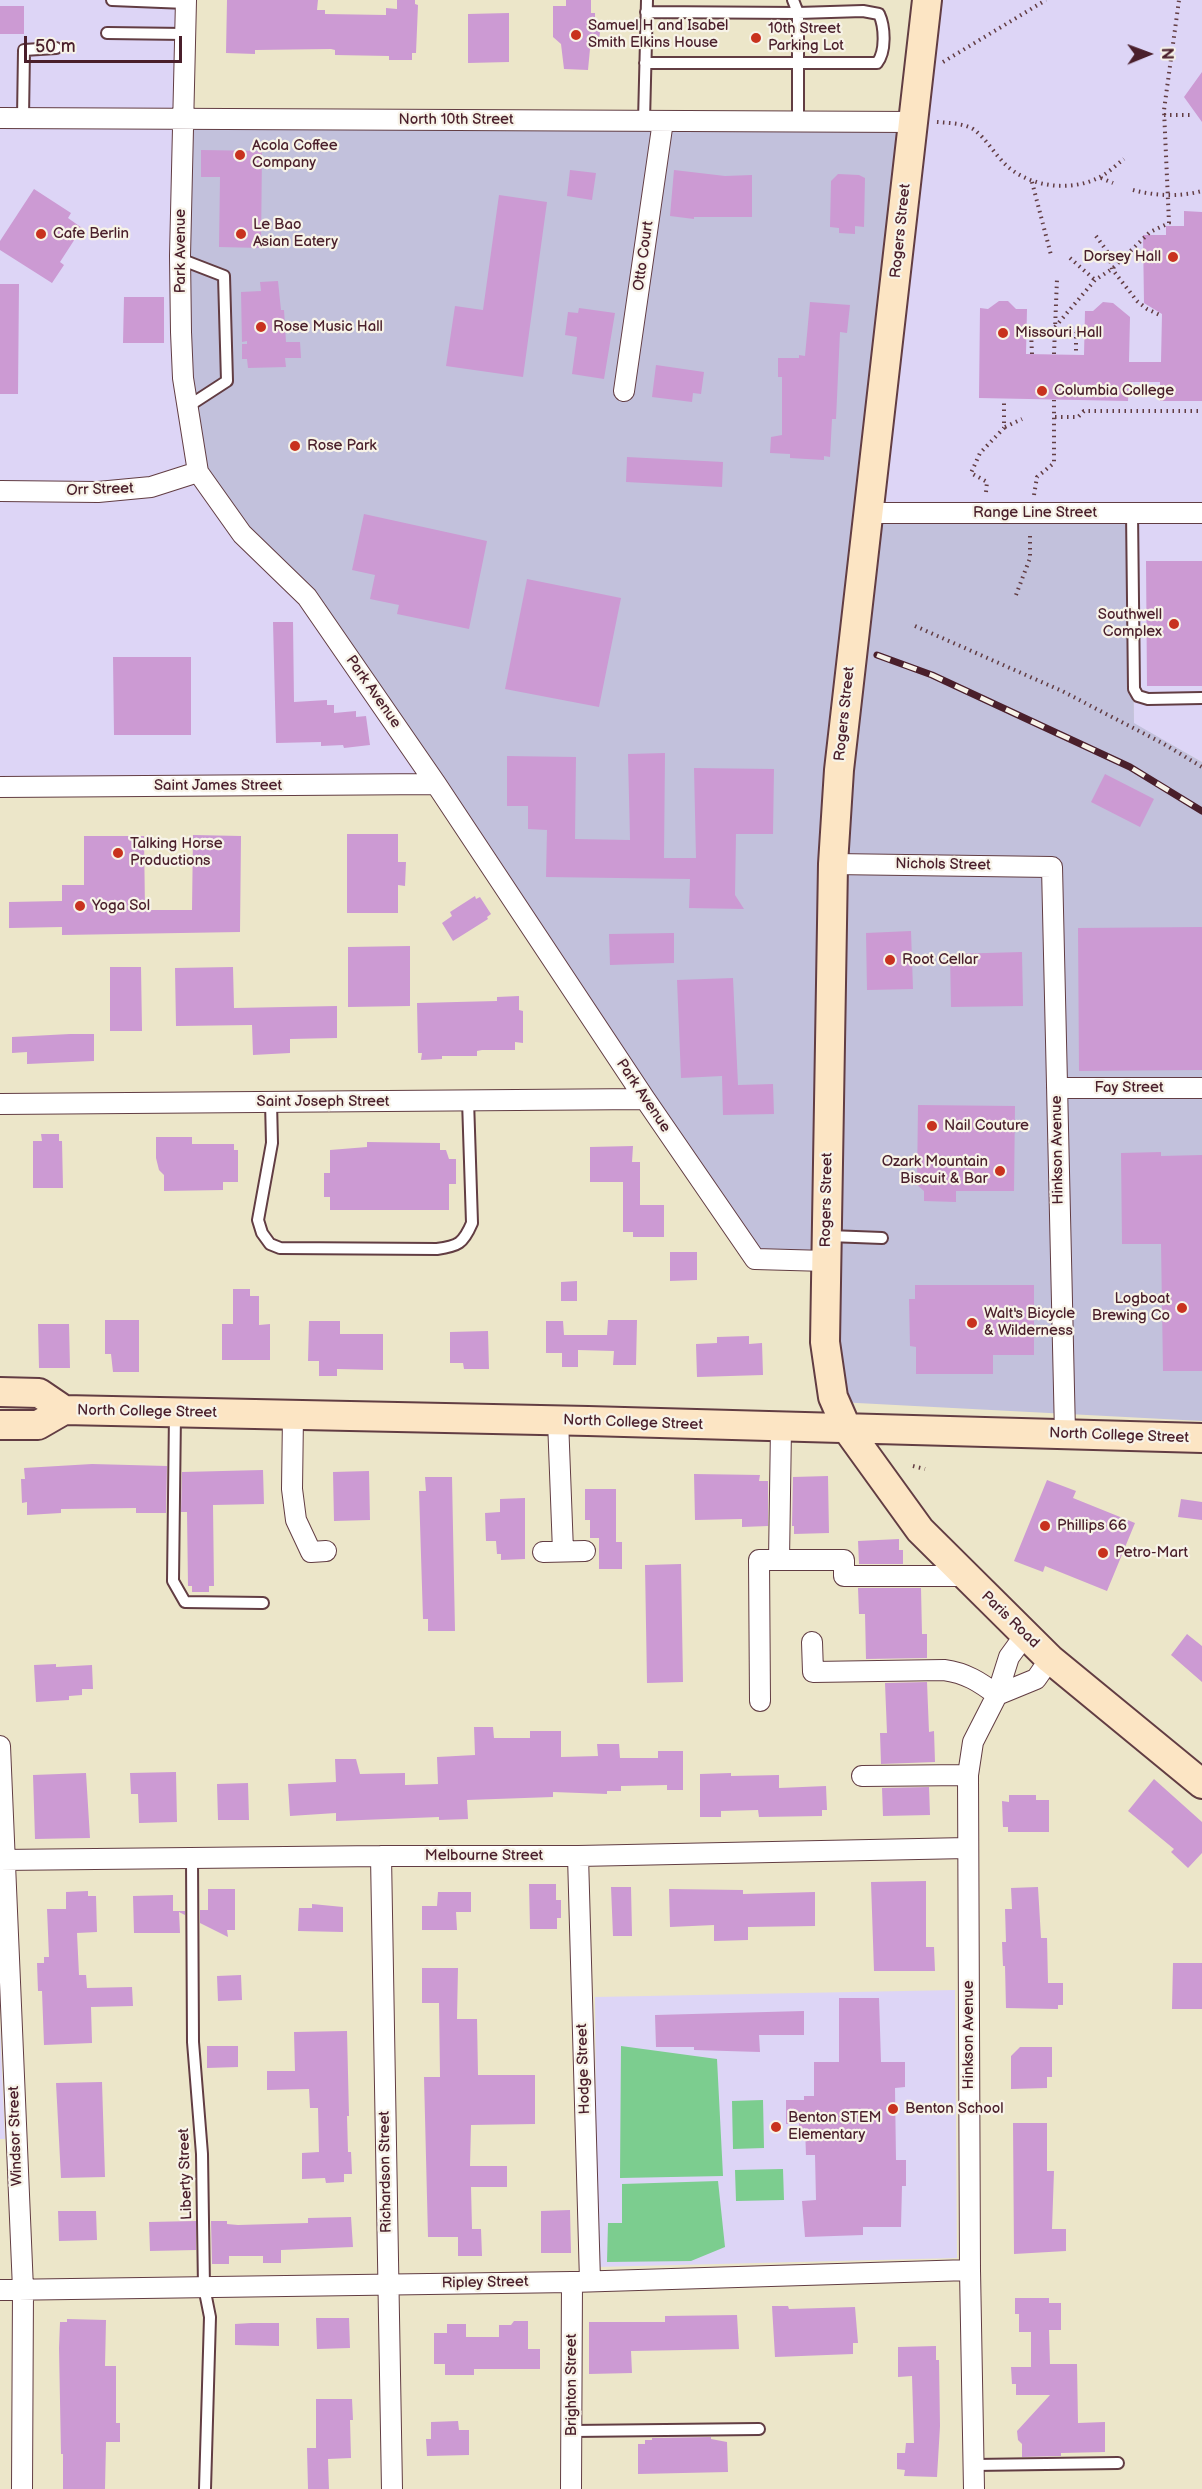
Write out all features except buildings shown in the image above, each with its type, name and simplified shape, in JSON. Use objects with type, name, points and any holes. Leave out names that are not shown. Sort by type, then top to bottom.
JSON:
[{"type":"main road","name":"Rogers Street","points":[[847,1429],[833,1397],[825,1342],[833,864],[838,770],[869,513],[923,122],[927,0]]},
{"type":"main road","name":"North College Street","points":[[0,1392],[39,1393],[64,1410]]},
{"type":"main road","name":"North College Street","points":[[0,1425],[38,1425],[64,1410],[558,1420],[1202,1438]]},
{"type":"main road","name":"Paris Road","points":[[847,1429],[920,1530],[1050,1659],[1202,1784]]},
{"type":"street","name":"Park Avenue","points":[[186,1],[180,259],[183,378],[198,472],[242,534],[307,597],[436,784],[645,1099],[755,1259],[826,1248]]},
{"type":"street","name":"North 10th Street","points":[[0,118],[923,122]]},
{"type":"street","name":"Otto Court","points":[[624,391],[653,121]]},
{"type":"street","name":"Orr Street","points":[[0,491],[98,492],[152,487],[198,472]]},
{"type":"street","name":"Range Line Street","points":[[869,513],[1202,513]]},
{"type":"street","name":"Saint James Street","points":[[0,787],[436,784]]},
{"type":"street","name":"Nichols Street","points":[[833,864],[1052,867]]},
{"type":"street","name":"Hinkson Avenue","points":[[1052,867],[1065,1433]]},
{"type":"street","name":"Fay Street","points":[[1057,1088],[1202,1088]]},
{"type":"street","name":"Saint Joseph Street","points":[[0,1104],[645,1099]]},
{"type":"street","points":[[293,1415],[292,1489],[296,1520],[311,1552],[326,1551]]},
{"type":"street","points":[[558,1420],[553,1552],[585,1551]]},
{"type":"street","points":[[779,1560],[781,1427]]},
{"type":"street","points":[[760,1701],[759,1560],[844,1560],[844,1576],[966,1576]]},
{"type":"street","name":"Hinkson Avenue","points":[[974,2489],[970,2270],[968,1775],[973,1742],[997,1695],[1009,1657],[1025,1635]]},
{"type":"street","points":[[812,1642],[813,1672],[944,1670],[961,1673],[977,1680],[997,1695],[1036,1679],[1050,1659]]},
{"type":"street","name":"Windsor Street","points":[[0,1746],[7,2093],[23,2289],[22,2489]]},
{"type":"street","points":[[862,1776],[968,1775]]},
{"type":"street","name":"Melbourne Street","points":[[2,1860],[578,1856],[968,1848]]},
{"type":"street","name":"Richardson Street","points":[[381,1856],[392,2489]]},
{"type":"street","name":"Hodge Street","points":[[578,1856],[581,2282]]},
{"type":"street","name":"Ripley Street","points":[[0,2290],[581,2282],[970,2270]]},
{"type":"street","name":"Brighton Street","points":[[571,2489],[581,2282]]},
{"type":"lane","points":[[112,0],[186,1]]},
{"type":"lane","points":[[647,0],[645,63],[653,121]]},
{"type":"lane","points":[[793,0],[798,13],[798,122]]},
{"type":"lane","points":[[645,63],[877,63],[882,57],[883,36],[883,22],[879,14],[863,11],[646,12]]},
{"type":"lane","points":[[107,33],[185,34]]},
{"type":"lane","points":[[23,118],[24,50],[57,48]]},
{"type":"lane","points":[[180,259],[224,276],[227,381],[187,406]]},
{"type":"lane","points":[[1132,512],[1134,688],[1138,696],[1148,699],[1202,698]]},
{"type":"lane","points":[[271,1102],[272,1143],[258,1220],[262,1233],[270,1244],[280,1248],[436,1250],[455,1247],[466,1238],[472,1223],[468,1100]]},
{"type":"lane","points":[[826,1248],[882,1238]]},
{"type":"lane","points":[[175,1412],[173,1581],[185,1602],[263,1603]]},
{"type":"lane","name":"Liberty Street","points":[[192,1857],[193,2042],[202,2154],[204,2287],[210,2317],[205,2489]]},
{"type":"lane","points":[[572,2431],[759,2429]]},
{"type":"lane","points":[[974,2465],[1118,2463]]},
{"type":"path","points":[[939,63],[947,61],[990,31],[1046,0]]},
{"type":"path","points":[[1169,223],[1164,115],[1179,0]]},
{"type":"path","points":[[1164,115],[1190,115]]},
{"type":"path","points":[[923,122],[962,125],[973,129],[1014,172],[1032,182],[1066,185],[1100,178],[1124,159]]},
{"type":"path","points":[[1100,178],[1113,183]]},
{"type":"path","points":[[1032,182],[1051,255]]},
{"type":"path","points":[[1133,190],[1154,195],[1190,194],[1202,191]]},
{"type":"path","points":[[1169,223],[1174,226]]},
{"type":"path","points":[[1055,329],[1095,280],[1112,268],[1150,232],[1169,223]]},
{"type":"path","points":[[1096,236],[1109,254],[1112,268],[1137,301],[1162,316]]},
{"type":"path","points":[[1070,258],[1095,280]]},
{"type":"path","points":[[1054,354],[1056,279]]},
{"type":"path","points":[[1032,354],[1032,332],[1055,329],[1076,332],[1076,355]]},
{"type":"path","points":[[1004,399],[1004,428]]},
{"type":"path","points":[[1016,595],[1030,558],[1030,532],[1037,477],[1054,464],[1054,400]]},
{"type":"path","points":[[1055,417],[1078,417],[1084,411],[1202,411]]},
{"type":"path","points":[[986,492],[987,482],[971,473],[973,466],[980,453],[1004,428],[1022,419]]},
{"type":"path","points":[[915,626],[1062,691],[1146,734],[1202,767]]},
{"type":"path","points":[[914,1467],[926,1469]]},
{"type":"shaded area","points":[[0,0],[186,0],[183,118],[307,597],[436,784],[0,790]]},
{"type":"shaded area","name":"Columbia College","points":[[927,0],[1202,0],[1202,762],[1134,724],[1132,571],[869,513]]},
{"type":"shaded area","points":[[183,118],[913,122],[869,513],[1132,512],[1134,723],[1202,762],[1202,1421],[838,1402],[827,1260],[756,1258],[307,597],[242,534],[191,439]]},
{"type":"shaded area","name":"Benton STEM Elementary","points":[[955,1990],[957,2258],[597,2267],[595,1997]]},
{"type":"shaded area","points":[[0,2024],[5,2139],[0,2139]]},
{"type":"green space","points":[[621,2046],[717,2059],[723,2176],[620,2178]]},
{"type":"green space","points":[[763,2100],[764,2148],[733,2149],[732,2101]]},
{"type":"green space","points":[[783,2169],[784,2200],[736,2201],[735,2170]]},
{"type":"green space","points":[[718,2181],[725,2247],[691,2261],[607,2262],[608,2223],[622,2223],[622,2184]]},
{"type":"railway","points":[[877,655],[932,675],[1130,767],[1202,811]]},
{"type":"place","name":"Samuel H and Isabel Smith Elkins House","points":[[576,35]]},
{"type":"place","name":"10th Street Parking Lot","points":[[756,38]]},
{"type":"place","name":"Acola Coffee Company","points":[[240,155]]},
{"type":"place","name":"Cafe Berlin","points":[[41,234]]},
{"type":"place","name":"Le Bao Asian Eatery","points":[[241,234]]},
{"type":"place","name":"Dorsey Hall","points":[[1173,257]]},
{"type":"place","name":"Rose Music Hall","points":[[261,327]]},
{"type":"place","name":"Missouri Hall","points":[[1003,333]]},
{"type":"place","name":"Columbia College","points":[[1042,391]]},
{"type":"place","name":"Rose Park","points":[[295,446]]},
{"type":"place","name":"Southwell Complex","points":[[1174,624]]},
{"type":"place","name":"Talking Horse Productions","points":[[118,853]]},
{"type":"place","name":"Yoga Sol","points":[[80,906]]},
{"type":"place","name":"Root Cellar","points":[[890,960]]},
{"type":"place","name":"Nail Couture","points":[[932,1126]]},
{"type":"place","name":"Ozark Mountain Biscuit & Bar","points":[[1000,1171]]},
{"type":"place","name":"Logboat Brewing Co","points":[[1182,1308]]},
{"type":"place","name":"Walt's Bicycle & Wilderness","points":[[972,1323]]},
{"type":"place","name":"Phillips 66","points":[[1045,1526]]},
{"type":"place","name":"Petro-Mart","points":[[1103,1553]]},
{"type":"place","name":"Benton School","points":[[893,2109]]},
{"type":"place","name":"Benton STEM Elementary","points":[[776,2127]]}]
